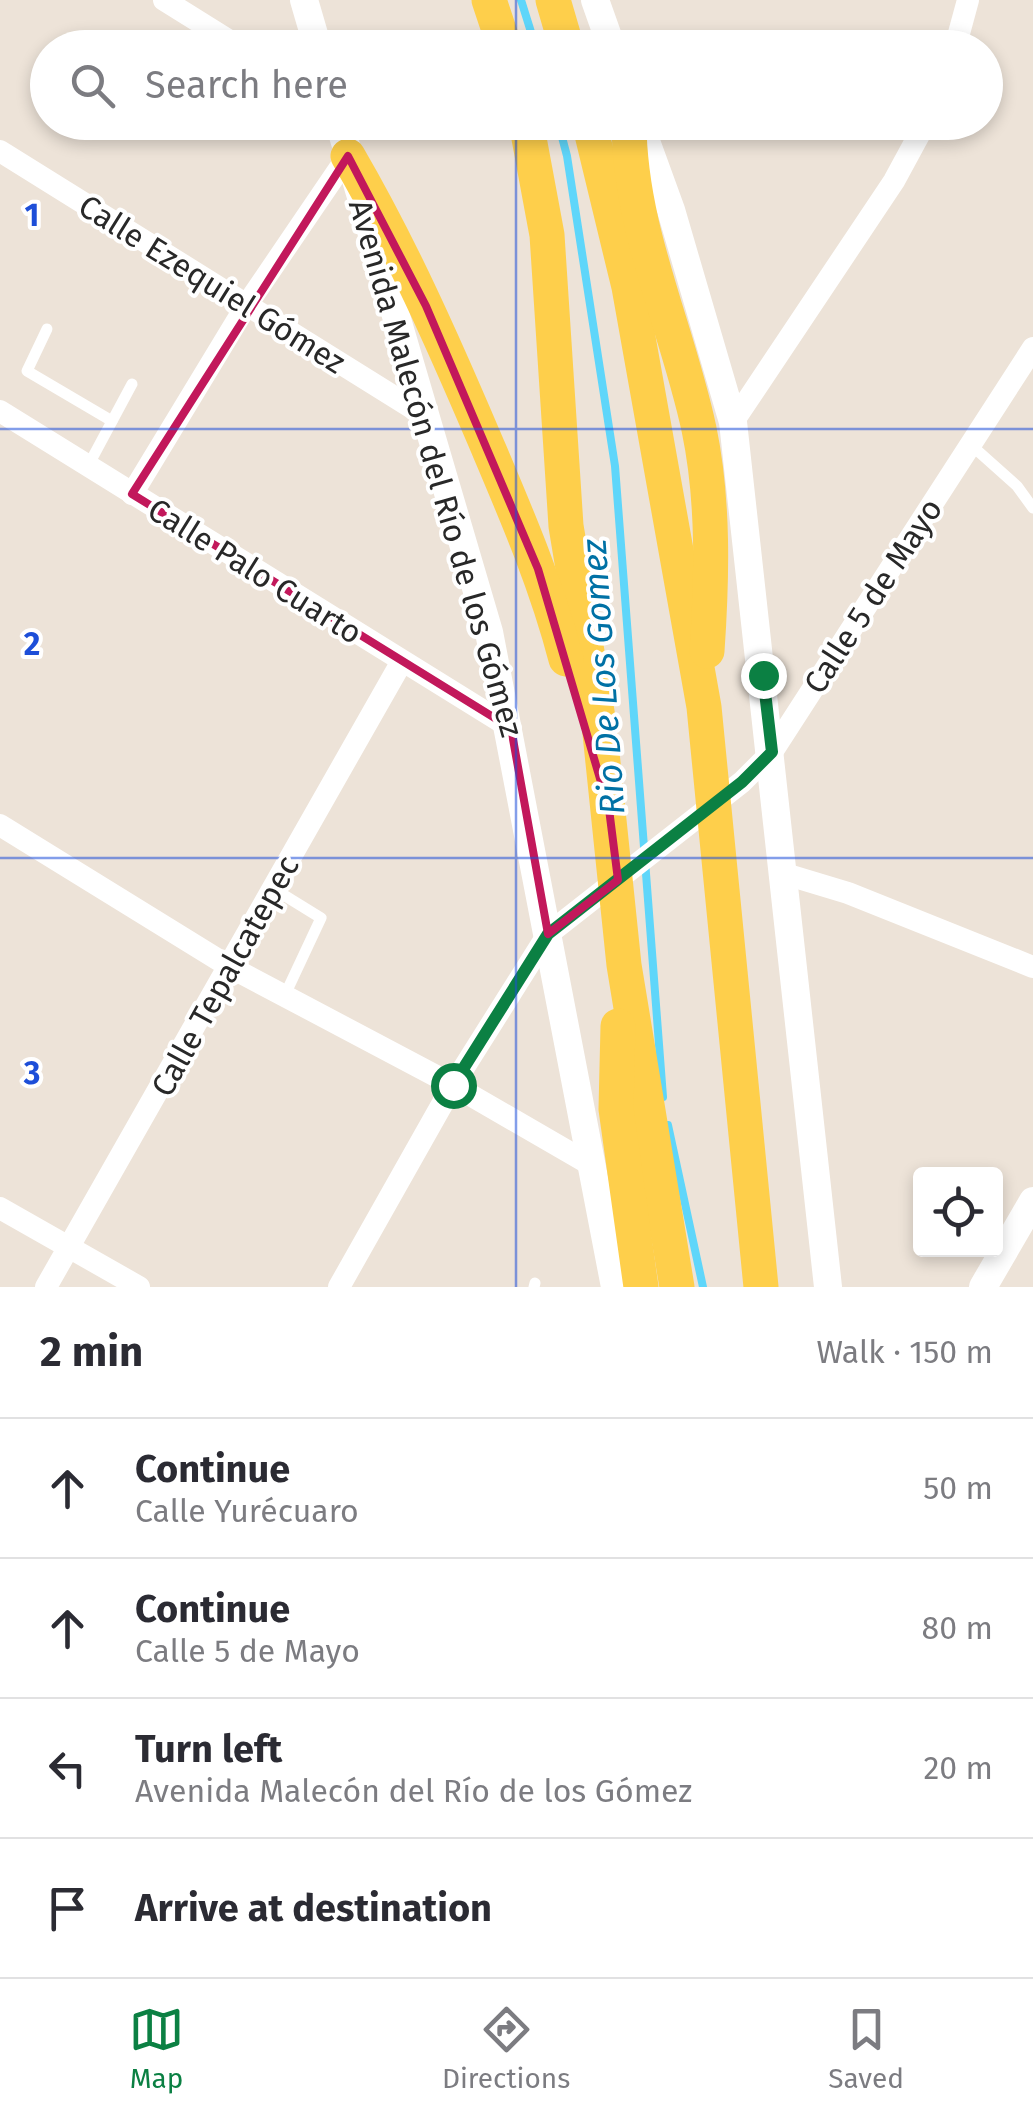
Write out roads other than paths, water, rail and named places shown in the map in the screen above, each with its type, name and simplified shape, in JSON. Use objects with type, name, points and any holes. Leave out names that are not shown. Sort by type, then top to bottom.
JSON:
[{"type":"main road","points":[[490,0],[500,30]]},
{"type":"main road","points":[[553,0],[562,30]]},
{"type":"main road","points":[[344,140],[426,306],[525,536],[556,619],[608,809]]},
{"type":"main road","points":[[530,140],[548,235],[566,526],[600,724],[624,965],[677,1287]]},
{"type":"main road","points":[[593,140],[639,337],[704,706],[761,1287]]},
{"type":"main road","points":[[630,140],[629,160],[638,207],[690,394],[706,471],[710,596],[704,706]]},
{"type":"main road","points":[[624,965],[616,1109],[641,1287]]},
{"type":"street","points":[[164,0],[212,30]]},
{"type":"street","points":[[304,0],[313,30]]},
{"type":"street","points":[[595,0],[606,30]]},
{"type":"street","points":[[960,30],[968,0]]},
{"type":"street","points":[[132,494],[343,140]]},
{"type":"street","name":"Avenida Malecón del Río de los Gómez","points":[[344,140],[489,632],[554,929],[615,1287]]},
{"type":"street","points":[[646,140],[671,210],[733,422],[828,1287]]},
{"type":"street","points":[[733,422],[872,215],[916,140]]},
{"type":"street","name":"Calle Ezequiel Gómez","points":[[0,152],[426,416]]},
{"type":"street","name":"Calle 5 de Mayo","points":[[339,1287],[453,1085],[554,929],[742,782],[772,752],[1033,348]]},
{"type":"street","name":"Calle Palo Cuarto","points":[[0,412],[511,728]]},
{"type":"street","name":"Calle Tepalcatepec","points":[[46,1287],[401,662]]},
{"type":"street","points":[[0,826],[230,968],[453,1085],[593,1166]]},
{"type":"street","points":[[785,874],[848,893],[1033,967]]},
{"type":"street","points":[[983,1287],[1033,1201]]},
{"type":"street","points":[[0,1208],[139,1287]]},
{"type":"lane","points":[[47,329],[27,371],[112,421]]},
{"type":"lane","points":[[88,466],[132,384]]},
{"type":"lane","points":[[970,444],[1017,486],[1033,508]]},
{"type":"lane","points":[[274,889],[321,918],[284,997]]},
{"type":"waterway","name":"Rio De Los Gomez","points":[[521,0],[530,30]]},
{"type":"waterway","name":"Rio De Los Gomez","points":[[563,140],[615,466],[663,1097]]},
{"type":"waterway","name":"Rio De Los Gomez","points":[[668,1125],[703,1287]]}]
